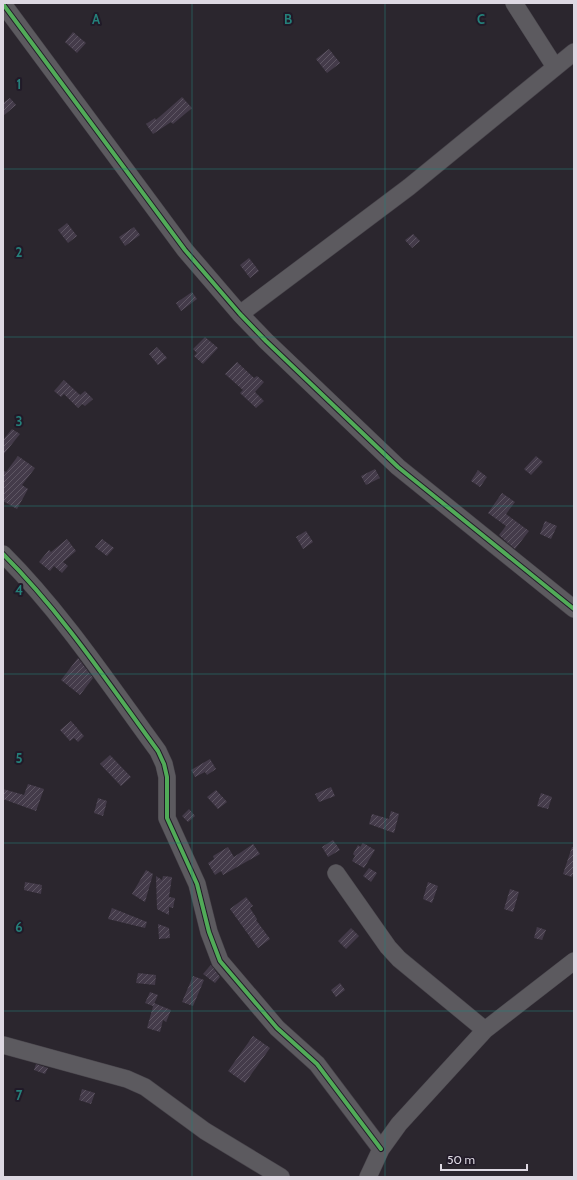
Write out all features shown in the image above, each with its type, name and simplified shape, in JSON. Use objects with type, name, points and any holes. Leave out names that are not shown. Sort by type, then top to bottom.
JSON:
[{"type":"street","points":[[514,3],[555,67]]},
{"type":"street","points":[[3,4],[185,250],[240,314],[266,341],[398,467],[574,608]]},
{"type":"street","points":[[240,314],[409,187],[574,52]]},
{"type":"street","points":[[3,554],[60,617],[158,751],[164,764],[167,777],[167,818],[197,884],[209,932],[220,961],[277,1028],[317,1064],[381,1149]]},
{"type":"street","points":[[336,873],[388,947],[399,959],[485,1030]]},
{"type":"street","points":[[368,1177],[381,1149],[428,1091],[485,1030],[574,961]]},
{"type":"street","points":[[3,1045],[127,1078],[164,1100],[205,1131],[281,1177]]},
{"type":"building","points":[[73,32],[86,43],[77,53],[65,42]]},
{"type":"building","points":[[329,49],[340,63],[327,73],[316,59]]},
{"type":"building","points":[[182,97],[192,108],[173,124],[171,122],[153,134],[146,124],[155,118],[156,120]]},
{"type":"building","points":[[10,98],[16,105],[3,116],[3,103]]},
{"type":"building","points":[[67,223],[77,236],[68,243],[58,230]]},
{"type":"building","points":[[134,227],[140,235],[125,246],[119,237]]},
{"type":"building","points":[[413,234],[420,241],[412,248],[405,240]]},
{"type":"building","points":[[249,258],[259,271],[250,278],[240,265]]},
{"type":"building","points":[[192,292],[197,299],[181,311],[176,303]]},
{"type":"building","points":[[205,337],[218,348],[203,364],[194,356],[197,353],[193,349]]},
{"type":"building","points":[[157,347],[167,358],[158,365],[149,354]]},
{"type":"building","points":[[237,362],[254,378],[257,376],[264,382],[255,392],[264,401],[256,408],[240,393],[243,390],[225,374]]},
{"type":"building","points":[[64,380],[80,395],[85,391],[93,399],[85,406],[82,404],[78,408],[64,394],[61,397],[54,391]]},
{"type":"building","points":[[12,429],[20,434],[3,455],[3,440]]},
{"type":"building","points":[[18,456],[35,468],[22,485],[28,489],[17,509],[3,501],[3,470],[6,472]]},
{"type":"building","points":[[536,456],[543,462],[531,475],[524,469]]},
{"type":"building","points":[[375,469],[380,478],[366,485],[361,476]]},
{"type":"building","points":[[478,470],[487,477],[480,487],[471,481]]},
{"type":"building","points":[[502,493],[515,502],[506,514],[529,531],[515,549],[499,535],[506,526],[488,513]]},
{"type":"building","points":[[545,521],[557,526],[551,539],[540,534]]},
{"type":"building","points":[[306,531],[313,542],[303,549],[296,537]]},
{"type":"building","points":[[67,539],[76,551],[63,562],[68,566],[62,573],[54,566],[50,571],[39,562],[49,550],[51,552]]},
{"type":"building","points":[[102,539],[114,548],[107,556],[95,547]]},
{"type":"building","points":[[78,658],[93,678],[80,695],[61,680]]},
{"type":"building","points":[[71,721],[84,736],[78,742],[74,738],[70,741],[60,730]]},
{"type":"building","points":[[110,755],[131,777],[121,786],[100,764]]},
{"type":"building","points":[[210,759],[216,769],[207,775],[205,772],[195,777],[191,770]]},
{"type":"building","points":[[28,784],[44,789],[36,811],[3,799],[3,789],[24,795]]},
{"type":"building","points":[[331,787],[335,796],[319,802],[315,794]]},
{"type":"building","points":[[216,790],[227,802],[218,809],[207,797]]},
{"type":"building","points":[[541,793],[552,797],[548,809],[537,806]]},
{"type":"building","points":[[98,798],[107,801],[103,816],[94,813]]},
{"type":"building","points":[[189,809],[195,816],[188,822],[182,816]]},
{"type":"building","points":[[391,811],[399,814],[394,833],[369,824],[372,814],[389,819]]},
{"type":"building","points":[[333,840],[340,850],[328,857],[322,847]]},
{"type":"building","points":[[363,843],[375,850],[364,868],[352,861],[355,856],[353,854],[358,845],[360,847]]},
{"type":"building","points":[[253,844],[260,854],[223,875],[221,871],[215,875],[208,863],[214,859],[213,856],[228,847],[234,857]]},
{"type":"building","points":[[572,847],[574,847],[574,870],[572,877],[563,874]]},
{"type":"building","points":[[369,868],[377,873],[371,882],[363,876]]},
{"type":"building","points":[[146,870],[153,874],[145,902],[132,894]]},
{"type":"building","points":[[156,876],[162,880],[163,876],[172,877],[169,897],[175,898],[173,908],[169,907],[169,915],[157,909]]},
{"type":"building","points":[[25,882],[42,885],[41,894],[24,890]]},
{"type":"building","points":[[428,882],[438,886],[432,903],[423,899]]},
{"type":"building","points":[[510,889],[519,892],[513,912],[504,909]]},
{"type":"building","points":[[246,897],[253,906],[250,908],[257,919],[256,920],[270,939],[258,948],[230,909]]},
{"type":"building","points":[[112,908],[147,922],[145,928],[108,919]]},
{"type":"building","points":[[158,924],[169,928],[170,938],[159,939]]},
{"type":"building","points":[[537,927],[546,930],[542,940],[534,938]]},
{"type":"building","points":[[351,928],[359,936],[346,949],[338,941]]},
{"type":"building","points":[[211,965],[220,977],[215,983],[203,974]]},
{"type":"building","points":[[138,973],[156,975],[155,985],[136,983]]},
{"type":"building","points":[[193,976],[204,980],[193,1006],[182,1002]]},
{"type":"building","points":[[340,983],[345,990],[336,997],[331,990]]},
{"type":"building","points":[[150,992],[158,995],[153,1006],[145,1003]]},
{"type":"building","points":[[154,1003],[171,1010],[166,1022],[163,1020],[160,1032],[147,1028]]},
{"type":"building","points":[[253,1036],[270,1048],[245,1083],[228,1071]]},
{"type":"building","points":[[36,1064],[48,1068],[45,1074],[34,1070]]},
{"type":"building","points":[[82,1089],[95,1093],[91,1104],[79,1100]]},
{"type":"cycle path","points":[[3,4],[185,250],[240,314],[266,341],[398,467],[574,609]]},
{"type":"cycle path","points":[[3,554],[25,577],[65,625],[158,751],[164,764],[167,777],[167,818],[197,884],[209,932],[220,961],[277,1028],[317,1064],[381,1149]]}]
